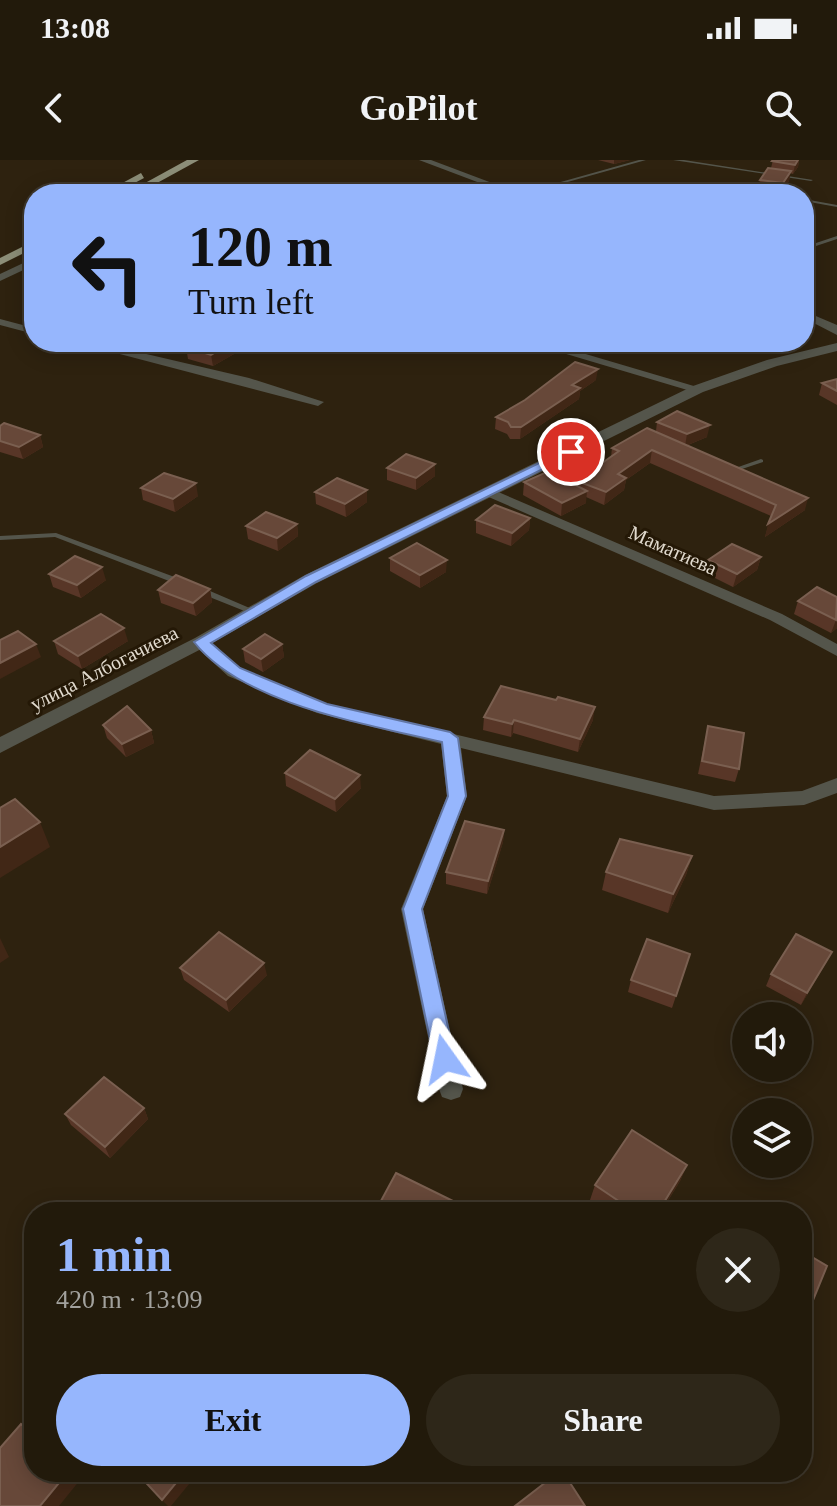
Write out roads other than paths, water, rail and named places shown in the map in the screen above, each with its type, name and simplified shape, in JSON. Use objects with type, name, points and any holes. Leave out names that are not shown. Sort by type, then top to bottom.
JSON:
[{"type":"highway","points":[[126,184],[170,160]]},
{"type":"highway","points":[[149,184],[194,160]]},
{"type":"highway","points":[[0,249],[24,238]]},
{"type":"highway","points":[[0,262],[24,249]]},
{"type":"street","points":[[423,160],[491,184]]},
{"type":"street","points":[[0,278],[24,266]]},
{"type":"street","points":[[814,319],[837,332]]},
{"type":"street","points":[[0,322],[24,328]]},
{"type":"street","name":"улица Албогачиева","points":[[0,746],[201,642],[311,579],[489,492],[632,428],[698,389],[772,363],[837,347]]},
{"type":"street","points":[[122,352],[318,402]]},
{"type":"street","points":[[567,352],[698,389]]},
{"type":"street","name":"Маматиева","points":[[489,492],[776,617],[837,651]]},
{"type":"street","points":[[201,642],[234,672],[323,709],[714,803],[804,798],[833,793]]},
{"type":"street","points":[[450,738],[457,796],[412,909],[451,1089]]},
{"type":"lane","points":[[556,184],[644,160]]},
{"type":"lane","points":[[675,160],[811,180]]},
{"type":"lane","points":[[814,202],[837,206]]},
{"type":"lane","points":[[814,245],[837,237]]},
{"type":"lane","points":[[719,466],[732,472],[761,461]]},
{"type":"lane","points":[[0,538],[44,534],[70,539],[255,612]]}]
